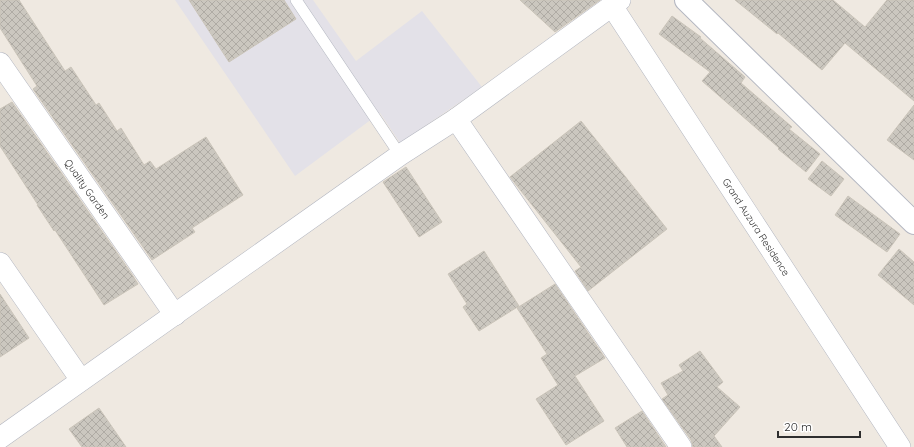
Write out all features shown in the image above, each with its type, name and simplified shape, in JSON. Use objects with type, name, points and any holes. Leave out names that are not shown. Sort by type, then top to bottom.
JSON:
[{"type":"main road","points":[[686,0],[914,223]]},
{"type":"street","points":[[0,438],[400,155],[456,119],[616,3]]},
{"type":"street","name":"Grand Auzura Residence","points":[[616,3],[900,447]]},
{"type":"street","name":"Quality Garden","points":[[0,63],[175,315]]},
{"type":"street","points":[[456,119],[681,447]]},
{"type":"street","points":[[0,263],[82,380]]},
{"type":"lane","points":[[296,0],[400,155]]},
{"type":"shaded area","points":[[175,0],[313,0],[356,61],[422,11],[482,87],[400,143],[380,113],[295,176]]},
{"type":"building","points":[[0,0],[19,0],[65,71],[71,67],[96,105],[99,103],[117,131],[121,128],[144,165],[150,161],[156,169],[206,137],[243,195],[192,228],[195,232],[152,260],[33,89],[37,86],[0,28]]},
{"type":"building","points":[[189,0],[284,0],[296,19],[229,62]]},
{"type":"building","points":[[520,0],[600,0],[555,32]]},
{"type":"building","points":[[735,0],[833,0],[865,27],[887,0],[914,0],[914,101],[845,43],[822,70],[778,33],[777,34]]},
{"type":"building","points":[[672,16],[701,37],[700,38],[745,77],[741,83],[792,127],[789,129],[820,154],[806,172],[702,81],[710,72],[659,34]]},
{"type":"building","points":[[12,102],[138,284],[104,305],[55,230],[54,231],[0,146],[0,109]]},
{"type":"building","points":[[914,105],[914,160],[887,140]]},
{"type":"building","points":[[581,121],[667,229],[588,291],[575,271],[581,267],[510,177]]},
{"type":"building","points":[[822,161],[844,179],[831,196],[808,179]]},
{"type":"building","points":[[406,167],[442,222],[419,237],[383,182]]},
{"type":"building","points":[[848,196],[900,234],[887,252],[835,215]]},
{"type":"building","points":[[899,249],[914,262],[914,305],[878,275]]},
{"type":"building","points":[[484,251],[519,306],[479,331],[463,307],[467,304],[448,274]]},
{"type":"building","points":[[555,284],[605,358],[575,376],[604,421],[566,445],[536,399],[558,385],[541,358],[547,354],[517,308]]},
{"type":"building","points":[[0,294],[29,338],[0,357]]},
{"type":"building","points":[[700,351],[723,382],[717,387],[740,407],[714,436],[722,447],[693,447],[691,440],[662,399],[668,395],[661,383],[683,371],[679,365]]},
{"type":"building","points":[[99,408],[126,447],[82,447],[69,429]]},
{"type":"building","points":[[642,411],[666,447],[627,447],[615,428]]}]
